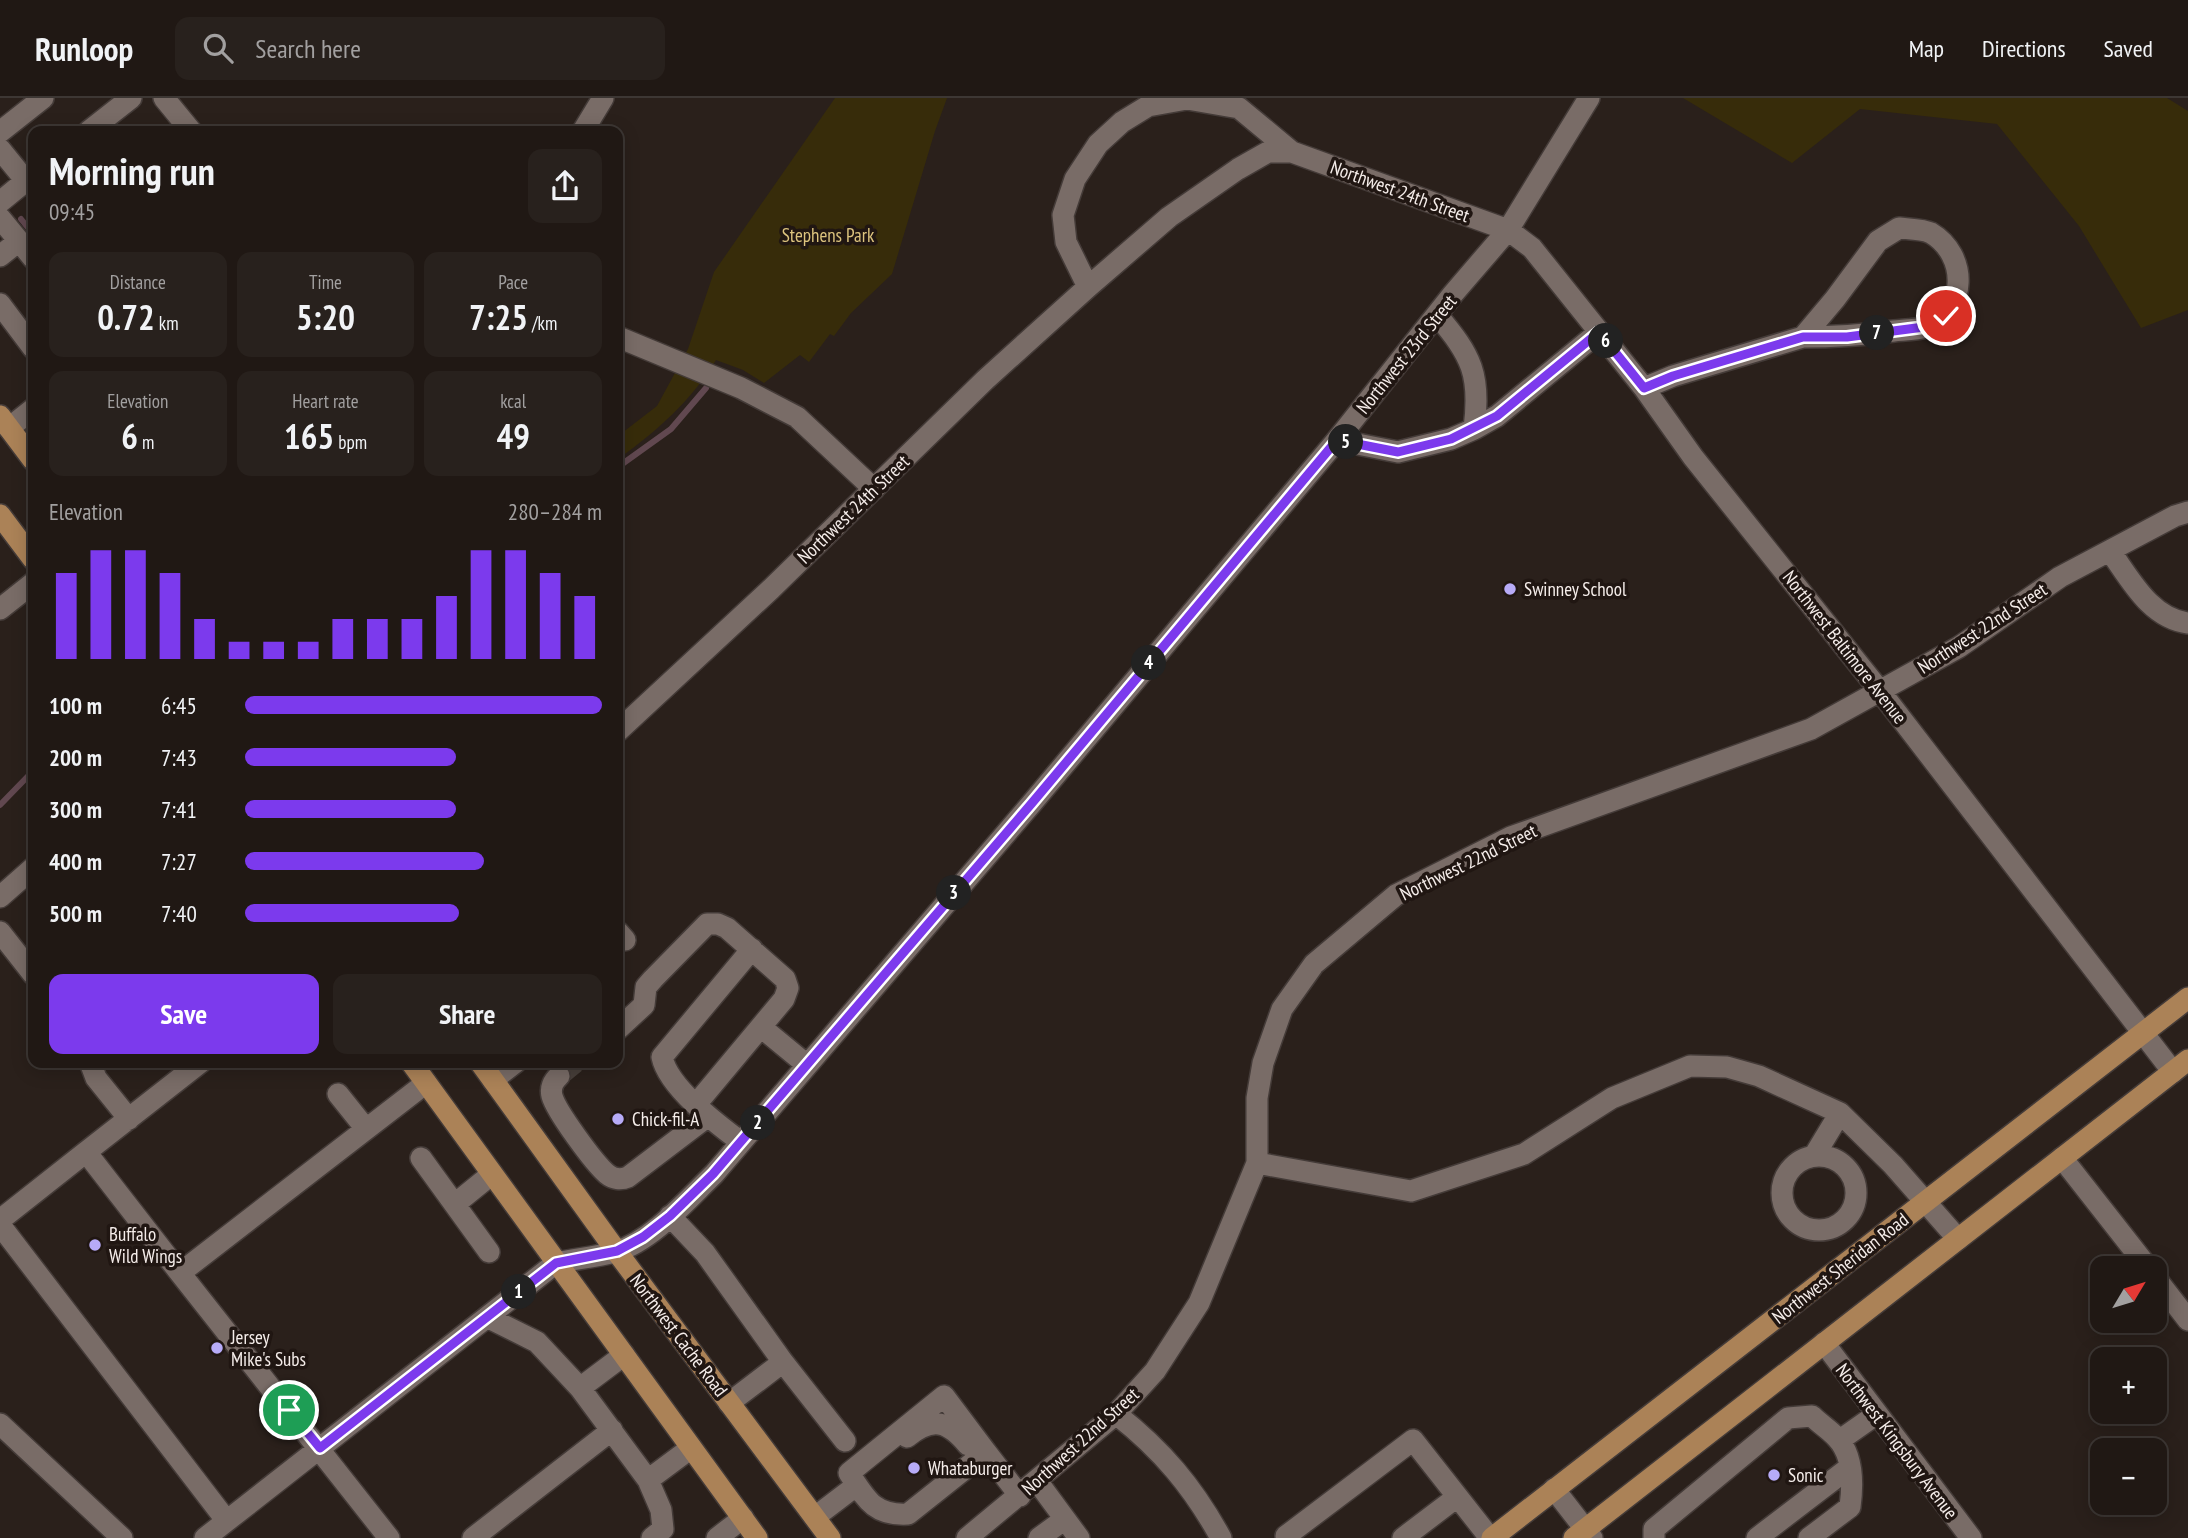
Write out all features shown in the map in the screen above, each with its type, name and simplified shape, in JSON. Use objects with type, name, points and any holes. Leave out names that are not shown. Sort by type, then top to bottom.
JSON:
[{"type":"main road","points":[[4,422],[28,453]]},
{"type":"main road","points":[[0,515],[28,552]]},
{"type":"main road","name":"Northwest Sheridan Road","points":[[1491,1538],[2188,998]]},
{"type":"main road","points":[[1584,1535],[1824,1343],[2180,1066]]},
{"type":"main road","points":[[415,1068],[757,1538]]},
{"type":"main road","name":"Northwest Cache Road","points":[[484,1068],[830,1538]]},
{"type":"street","points":[[0,132],[43,98]]},
{"type":"street","points":[[95,126],[131,98]]},
{"type":"street","points":[[164,98],[187,126]]},
{"type":"street","points":[[586,126],[603,98]]},
{"type":"street","name":"Northwest 23rd Street","points":[[556,1263],[617,1251],[643,1237],[670,1216],[713,1174],[1032,803],[1337,440],[1508,230],[1589,98]]},
{"type":"street","name":"Northwest 24th Street","points":[[1088,287],[1066,242],[1063,215],[1075,179],[1098,144],[1122,122],[1147,106],[1186,99],[1239,108],[1292,152],[1508,230]]},
{"type":"street","points":[[0,149],[28,177]]},
{"type":"street","name":"Northwest 24th Street","points":[[623,726],[771,589],[985,380],[1169,217],[1238,169],[1268,152],[1292,152]]},
{"type":"street","points":[[0,202],[28,179]]},
{"type":"street","points":[[0,218],[28,252]]},
{"type":"street","points":[[1644,388],[1673,376],[1803,337],[1847,337],[1924,327],[1946,316],[1956,299],[1958,274],[1949,251],[1930,233],[1899,228],[1878,241],[1803,337]]},
{"type":"street","name":"Northwest Baltimore Avenue","points":[[1508,230],[1532,248],[1644,388],[1693,457],[1880,691],[2143,1033],[2180,1066]]},
{"type":"street","points":[[0,256],[19,241]]},
{"type":"street","points":[[0,304],[28,341]]},
{"type":"street","points":[[1437,315],[1461,343],[1474,373],[1477,401],[1474,429]]},
{"type":"street","points":[[1337,440],[1398,452],[1451,439],[1497,416],[1599,332]]},
{"type":"street","points":[[623,339],[741,388],[797,417],[874,489]]},
{"type":"street","points":[[4,422],[28,411]]},
{"type":"street","name":"Northwest 22nd Street","points":[[967,1538],[1116,1414],[1155,1371],[1199,1303],[1257,1163],[1257,1098],[1263,1063],[1282,1009],[1314,964],[1396,895],[1511,837],[1811,729],[1959,647],[2060,577],[2188,512]]},
{"type":"street","points":[[2109,551],[2149,604],[2175,621],[2188,623]]},
{"type":"street","points":[[0,610],[28,587]]},
{"type":"street","points":[[0,897],[28,872]]},
{"type":"street","points":[[559,1076],[555,1079],[551,1093],[555,1102],[572,1129],[608,1175],[621,1180],[628,1177],[700,1110],[703,1096],[785,999],[788,988],[785,979],[727,928],[718,924],[707,924],[646,987],[645,1005],[623,1025]]},
{"type":"street","points":[[0,932],[28,968]]},
{"type":"street","points":[[741,1142],[700,1110],[664,1067],[662,1057],[752,949]]},
{"type":"street","points":[[761,1027],[807,1065]]},
{"type":"street","points":[[1257,1163],[1411,1191],[1524,1154],[1612,1098],[1690,1066],[1727,1067],[1759,1076],[1840,1113],[1893,1165],[1958,1239]]},
{"type":"street","points":[[92,1068],[96,1078],[129,1119]]},
{"type":"street","points":[[193,1068],[0,1223],[226,1520]]},
{"type":"street","points":[[493,1080],[508,1068]]},
{"type":"street","points":[[180,1273],[426,1083]]},
{"type":"street","points":[[338,1094],[366,1129]]},
{"type":"street","points":[[1814,1156],[1840,1113]]},
{"type":"street","points":[[86,1152],[389,1538]]},
{"type":"street","points":[[421,1158],[489,1252]]},
{"type":"street","points":[[2062,1158],[2138,1256]]},
{"type":"street","points":[[454,1204],[492,1174]]},
{"type":"street","points":[[670,1216],[705,1253],[783,1362],[845,1441]]},
{"type":"street","points":[[205,1538],[556,1263]]},
{"type":"street","points":[[2167,1293],[2188,1320]]},
{"type":"street","points":[[487,1317],[537,1342],[580,1388],[612,1430],[648,1480],[661,1510],[663,1529],[652,1538]]},
{"type":"street","name":"Northwest Kingsbury Avenue","points":[[1824,1343],[1971,1538]]},
{"type":"street","points":[[580,1388],[624,1354]]},
{"type":"street","points":[[729,1403],[783,1362]]},
{"type":"street","points":[[1116,1414],[1147,1438],[1170,1463],[1194,1494],[1221,1538]]},
{"type":"street","points":[[1840,1440],[1877,1414]]},
{"type":"street","points":[[1654,1538],[1654,1529],[1788,1418],[1812,1416],[1840,1440],[1853,1482],[1850,1507],[1809,1538]]},
{"type":"street","points":[[815,1517],[859,1475],[914,1432],[929,1424],[942,1423],[956,1431],[979,1458],[1020,1496]]},
{"type":"street","points":[[0,1424],[122,1538]]},
{"type":"street","points":[[473,1538],[612,1430]]},
{"type":"street","points":[[1288,1538],[1286,1536],[1413,1440],[1491,1538]]},
{"type":"street","points":[[648,1480],[691,1448]]},
{"type":"street","points":[[859,1475],[874,1507],[892,1515],[908,1514],[979,1458]]},
{"type":"street","points":[[1757,1538],[1850,1467]]},
{"type":"street","points":[[1037,1481],[1079,1538]]},
{"type":"street","points":[[1554,1489],[1584,1535]]},
{"type":"street","points":[[1403,1538],[1457,1497]]},
{"type":"street","points":[[716,1538],[743,1518]]},
{"type":"street","points":[[1040,1538],[1065,1519]]},
{"type":"green space","name":"Stephens Park","points":[[835,98],[947,98],[892,274],[851,313],[834,336],[830,334],[809,362],[800,355],[764,383],[743,370],[716,360],[696,389],[672,414],[623,455],[623,432],[657,406],[688,349],[714,272]]},
{"type":"green space","points":[[1683,98],[2167,98],[2188,111],[2188,310],[2141,328],[2079,226],[1997,124],[1860,109],[1792,163]]},
{"type":"waterway","points":[[21,219],[28,228]]},
{"type":"waterway","points":[[623,463],[671,429],[706,388]]},
{"type":"waterway","points":[[0,805],[28,776]]},
{"type":"tunnel","points":[[559,1076],[569,1068]]},
{"type":"place","name":"Swinney School","points":[[1510,589]]},
{"type":"place","name":"Chick-fil-A","points":[[618,1119]]},
{"type":"place","name":"Buffalo Wild Wings","points":[[95,1245]]},
{"type":"place","name":"Jersey Mike's Subs","points":[[217,1348]]},
{"type":"place","name":"Whataburger","points":[[914,1468]]},
{"type":"place","name":"Sonic","points":[[1774,1475]]},
{"type":"route","points":[[289,1410],[320,1448],[556,1263],[617,1251],[643,1237],[670,1216],[713,1174],[1032,803],[1337,440],[1398,452],[1451,439],[1497,416],[1599,332],[1644,388],[1673,376],[1803,337],[1847,337],[1924,327],[1946,316]]}]
